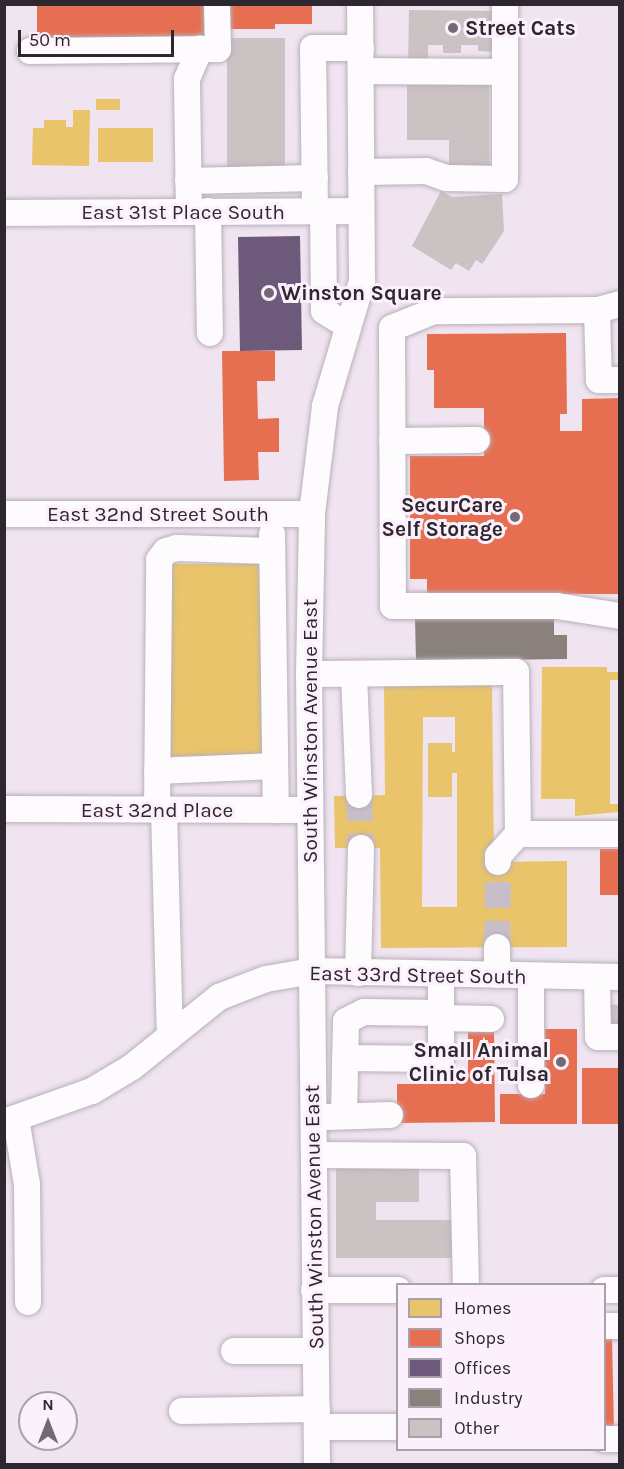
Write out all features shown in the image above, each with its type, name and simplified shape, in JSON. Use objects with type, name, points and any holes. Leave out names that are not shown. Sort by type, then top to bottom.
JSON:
[{"type":"street","points":[[30,51],[218,48],[217,4]]},
{"type":"street","name":"South Winston Avenue East","points":[[317,1464],[309,674],[312,514],[317,446],[362,281],[360,4]]},
{"type":"street","points":[[361,172],[426,171],[446,178],[505,179],[505,4]]},
{"type":"street","points":[[348,326],[324,311],[315,178],[313,48],[361,60],[505,72]]},
{"type":"street","points":[[200,49],[187,79],[188,181],[199,212],[210,333]]},
{"type":"street","points":[[188,181],[315,178]]},
{"type":"street","points":[[237,180],[239,211]]},
{"type":"street","name":"East 31st Place South","points":[[4,213],[362,211]]},
{"type":"street","points":[[620,380],[599,380],[608,307],[434,311],[392,328],[393,606],[557,606],[620,616]]},
{"type":"street","points":[[392,441],[477,440]]},
{"type":"street","name":"East 32nd Street South","points":[[4,514],[312,514]]},
{"type":"street","points":[[175,514],[177,548]]},
{"type":"street","points":[[272,514],[276,810]]},
{"type":"street","points":[[170,1037],[157,771],[159,560],[166,551],[177,548],[272,551]]},
{"type":"street","points":[[309,674],[516,672],[518,834],[498,856],[498,862]]},
{"type":"street","points":[[354,675],[359,795]]},
{"type":"street","points":[[157,771],[275,766]]},
{"type":"street","name":"East 32nd Place","points":[[4,810],[310,810]]},
{"type":"street","points":[[518,834],[620,834]]},
{"type":"street","points":[[358,973],[361,848]]},
{"type":"street","points":[[497,947],[497,975]]},
{"type":"street","name":"East 33rd Street South","points":[[10,1120],[92,1091],[132,1067],[219,997],[266,979],[313,971],[608,977]]},
{"type":"street","points":[[345,1058],[441,1059],[441,974]]},
{"type":"street","points":[[531,976],[531,1085]]},
{"type":"street","points":[[608,977],[598,1037],[620,1037]]},
{"type":"street","points":[[313,1022],[346,1021],[364,1012],[491,1018]]},
{"type":"street","points":[[344,1116],[346,1021]]},
{"type":"street","points":[[313,1116],[390,1115]]},
{"type":"street","points":[[10,1120],[27,1184],[28,1302]]},
{"type":"street","points":[[314,1155],[463,1156],[466,1283]]},
{"type":"street","points":[[314,1290],[396,1290]]},
{"type":"street","points":[[234,1351],[315,1351]]},
{"type":"street","points":[[182,1411],[317,1418],[396,1427]]},
{"type":"building: Homes","points":[[96,99],[120,99],[120,110],[96,110]]},
{"type":"building: Homes","points":[[73,110],[90,110],[89,166],[32,165],[33,128],[44,128],[44,120],[66,120],[66,127],[73,127]]},
{"type":"building: Homes","points":[[98,128],[153,128],[153,162],[98,162]]},
{"type":"building: Homes","points":[[164,564],[264,564],[264,756],[164,756]]},
{"type":"building: Homes","points":[[542,667],[607,667],[607,672],[618,672],[618,680],[610,680],[610,804],[618,804],[618,812],[575,816],[575,799],[541,799]]},
{"type":"building: Homes","points":[[492,683],[494,862],[567,861],[567,947],[381,948],[380,848],[335,848],[334,796],[385,795],[384,684]],"holes":[[[423,717],[455,717],[455,752],[452,752],[452,743],[428,743],[428,797],[452,797],[452,773],[457,773],[457,907],[422,907]]]},
{"type":"building: Shops","points":[[37,4],[210,4],[210,45],[37,45]]},
{"type":"building: Shops","points":[[224,4],[312,4],[312,24],[275,24],[275,29],[224,29]]},
{"type":"building: Shops","name":"SecurCare Self Storage","points":[[566,333],[567,414],[560,414],[560,431],[582,431],[582,399],[620,398],[620,594],[556,594],[542,598],[542,593],[427,593],[427,579],[410,579],[410,456],[484,456],[484,408],[434,408],[434,370],[427,370],[427,334]]},
{"type":"building: Shops","points":[[222,351],[275,351],[275,381],[257,381],[258,419],[279,418],[279,452],[258,452],[259,480],[224,481]]},
{"type":"building: Shops","points":[[600,849],[620,849],[620,895],[600,895]]},
{"type":"building: Shops","name":"Small Animal Clinic of Tulsa","points":[[545,1029],[577,1029],[577,1124],[500,1124],[500,1094],[545,1094]]},
{"type":"building: Shops","points":[[468,1030],[494,1030],[495,1122],[397,1123],[397,1084],[454,1084],[454,1074],[468,1074]]},
{"type":"building: Shops","points":[[582,1068],[620,1068],[620,1124],[582,1124]]},
{"type":"building: Shops","points":[[606,1337],[612,1337],[614,1432],[606,1433]]},
{"type":"building: Offices","name":"Winston Square","points":[[300,236],[302,350],[240,351],[238,237]]},
{"type":"building: Industry","points":[[554,616],[554,635],[567,635],[567,659],[416,661],[415,618]]},
{"type":"building: Other","name":"Street Cats","points":[[409,10],[497,11],[496,52],[478,51],[478,45],[461,45],[461,53],[443,53],[443,45],[428,45],[428,69],[408,69]]},
{"type":"building: Other","points":[[227,38],[285,38],[285,167],[227,167]]},
{"type":"building: Other","points":[[407,77],[489,77],[489,173],[449,173],[449,140],[407,140]]},
{"type":"building: Other","points":[[441,191],[452,197],[502,194],[504,231],[482,264],[476,260],[469,271],[456,263],[451,270],[412,246]]},
{"type":"building: Other","points":[[604,1004],[620,1005],[618,1027],[602,1026]]},
{"type":"building: Other","points":[[419,1162],[419,1202],[376,1202],[376,1220],[451,1220],[452,1258],[336,1258],[336,1163]]},
{"type":"tunnel","points":[[359,795],[361,848]]},
{"type":"tunnel","points":[[497,947],[498,862]]},
{"type":"place","name":"Street Cats","points":[[453,28]]},
{"type":"place","name":"Winston Square","points":[[269,293]]},
{"type":"place","name":"SecurCare Self Storage","points":[[515,517]]},
{"type":"place","name":"Small Animal Clinic of Tulsa","points":[[561,1062]]}]
